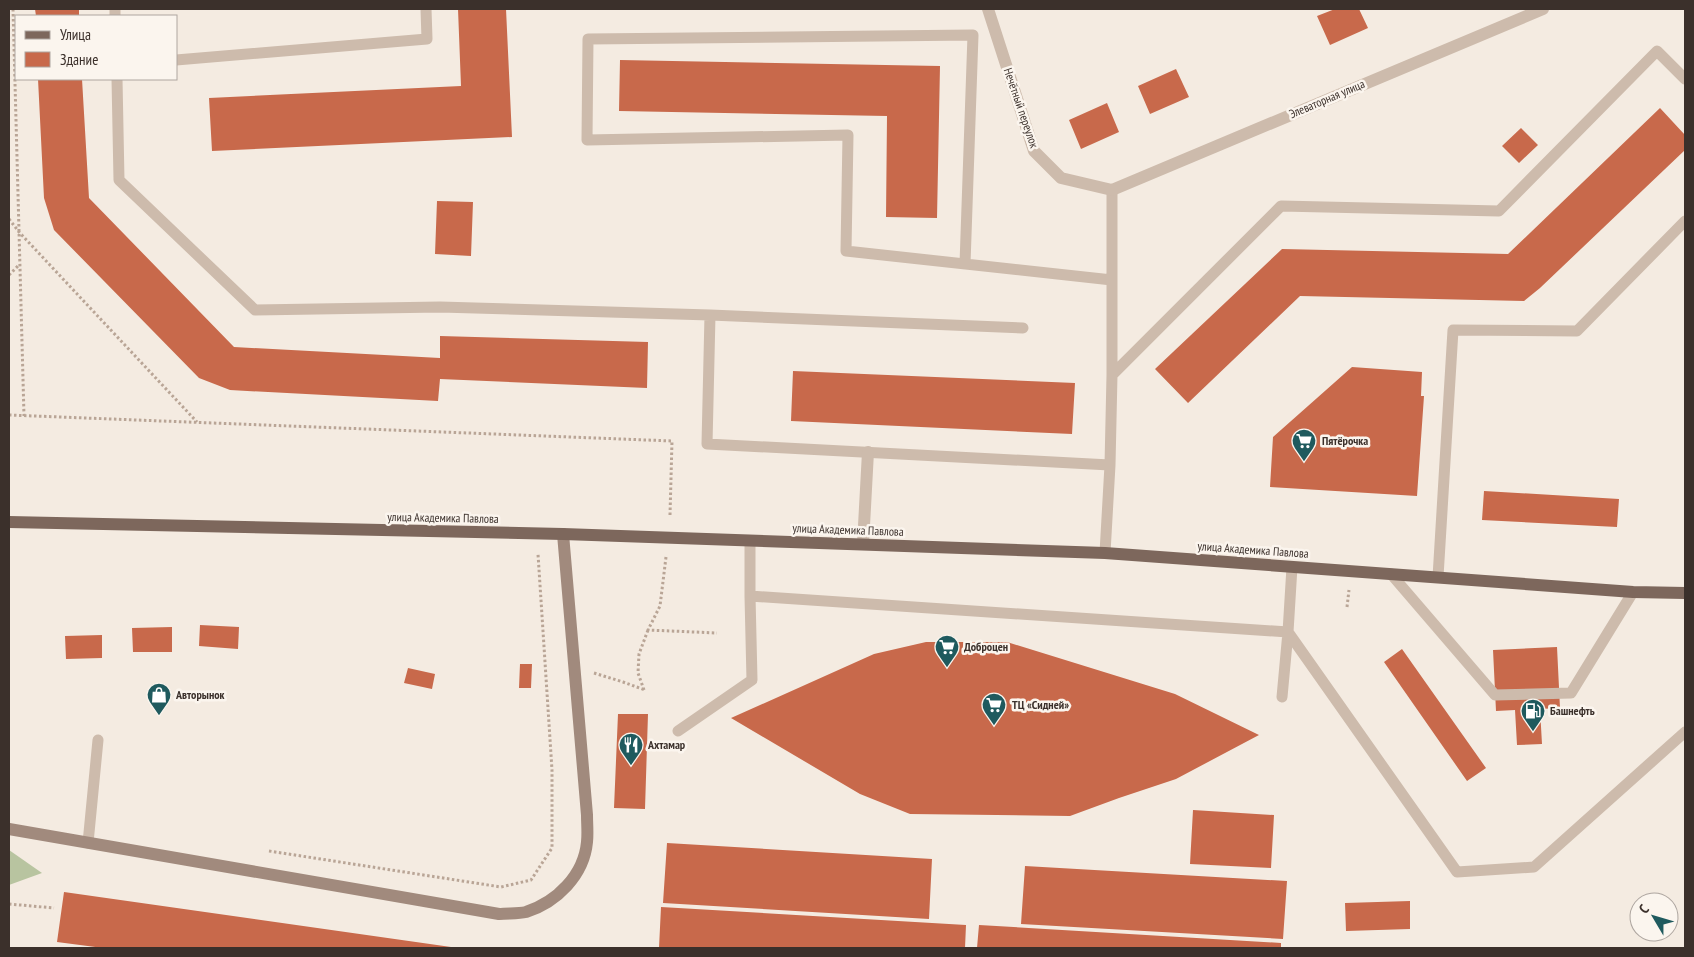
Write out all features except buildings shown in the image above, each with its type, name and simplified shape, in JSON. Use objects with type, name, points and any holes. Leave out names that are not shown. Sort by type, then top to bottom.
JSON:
[{"type":"main road","name":"улица Академика Павлова","points":[[9,522],[563,534],[1105,553],[1633,592],[1685,594]]},
{"type":"main road","points":[[9,829],[499,914],[524,912],[548,903],[567,886],[581,865],[587,843],[587,815],[563,534]]},
{"type":"street","name":"Нечётный переулок","points":[[988,9],[1034,151],[1061,178],[1112,190]]},
{"type":"street","name":"Элеваторная улица","points":[[1112,190],[1543,9]]},
{"type":"street","points":[[863,544],[868,452]]},
{"type":"lane","points":[[178,60],[427,39],[426,9]]},
{"type":"lane","points":[[965,264],[973,35],[588,39],[587,140],[848,135],[846,252],[1112,280]]},
{"type":"lane","points":[[1112,375],[1281,206],[1499,212],[1657,51],[1685,78]]},
{"type":"lane","points":[[117,80],[119,180],[255,310],[440,306],[1023,328]]},
{"type":"lane","points":[[1105,553],[1110,465],[1112,375],[1112,190]]},
{"type":"lane","points":[[1438,577],[1453,330],[1577,331],[1685,222]]},
{"type":"lane","points":[[710,315],[707,444],[1110,465]]},
{"type":"lane","points":[[678,731],[752,680],[750,541]]},
{"type":"lane","points":[[1282,697],[1292,566]]},
{"type":"lane","points":[[1391,574],[1495,695],[1571,693],[1633,592]]},
{"type":"lane","points":[[750,596],[1288,632]]},
{"type":"lane","points":[[1288,632],[1457,872],[1534,867],[1685,732]]},
{"type":"lane","points":[[88,843],[98,740]]},
{"type":"path","points":[[13,9],[24,416]]},
{"type":"path","points":[[9,219],[197,422]]},
{"type":"path","points":[[9,275],[20,265]]},
{"type":"path","points":[[9,415],[672,441],[670,515]]},
{"type":"path","points":[[267,851],[501,887],[531,880],[552,848],[552,770],[537,534]]},
{"type":"path","points":[[574,667],[644,690],[638,673],[639,654],[660,606],[666,554]]},
{"type":"path","points":[[648,630],[717,632]]},
{"type":"path","points":[[9,904],[54,908]]},
{"type":"green space","points":[[9,850],[42,873],[9,885]]},
{"type":"place","name":"Пятёрочка","points":[[1304,462]]},
{"type":"place","name":"Доброцен","points":[[947,668]]},
{"type":"place","name":"Авторынок","points":[[159,716]]},
{"type":"place","name":"ТЦ «Сидней»","points":[[994,726]]},
{"type":"place","name":"Башнефть","points":[[1533,732]]},
{"type":"place","name":"Ахтамар","points":[[631,766]]}]
